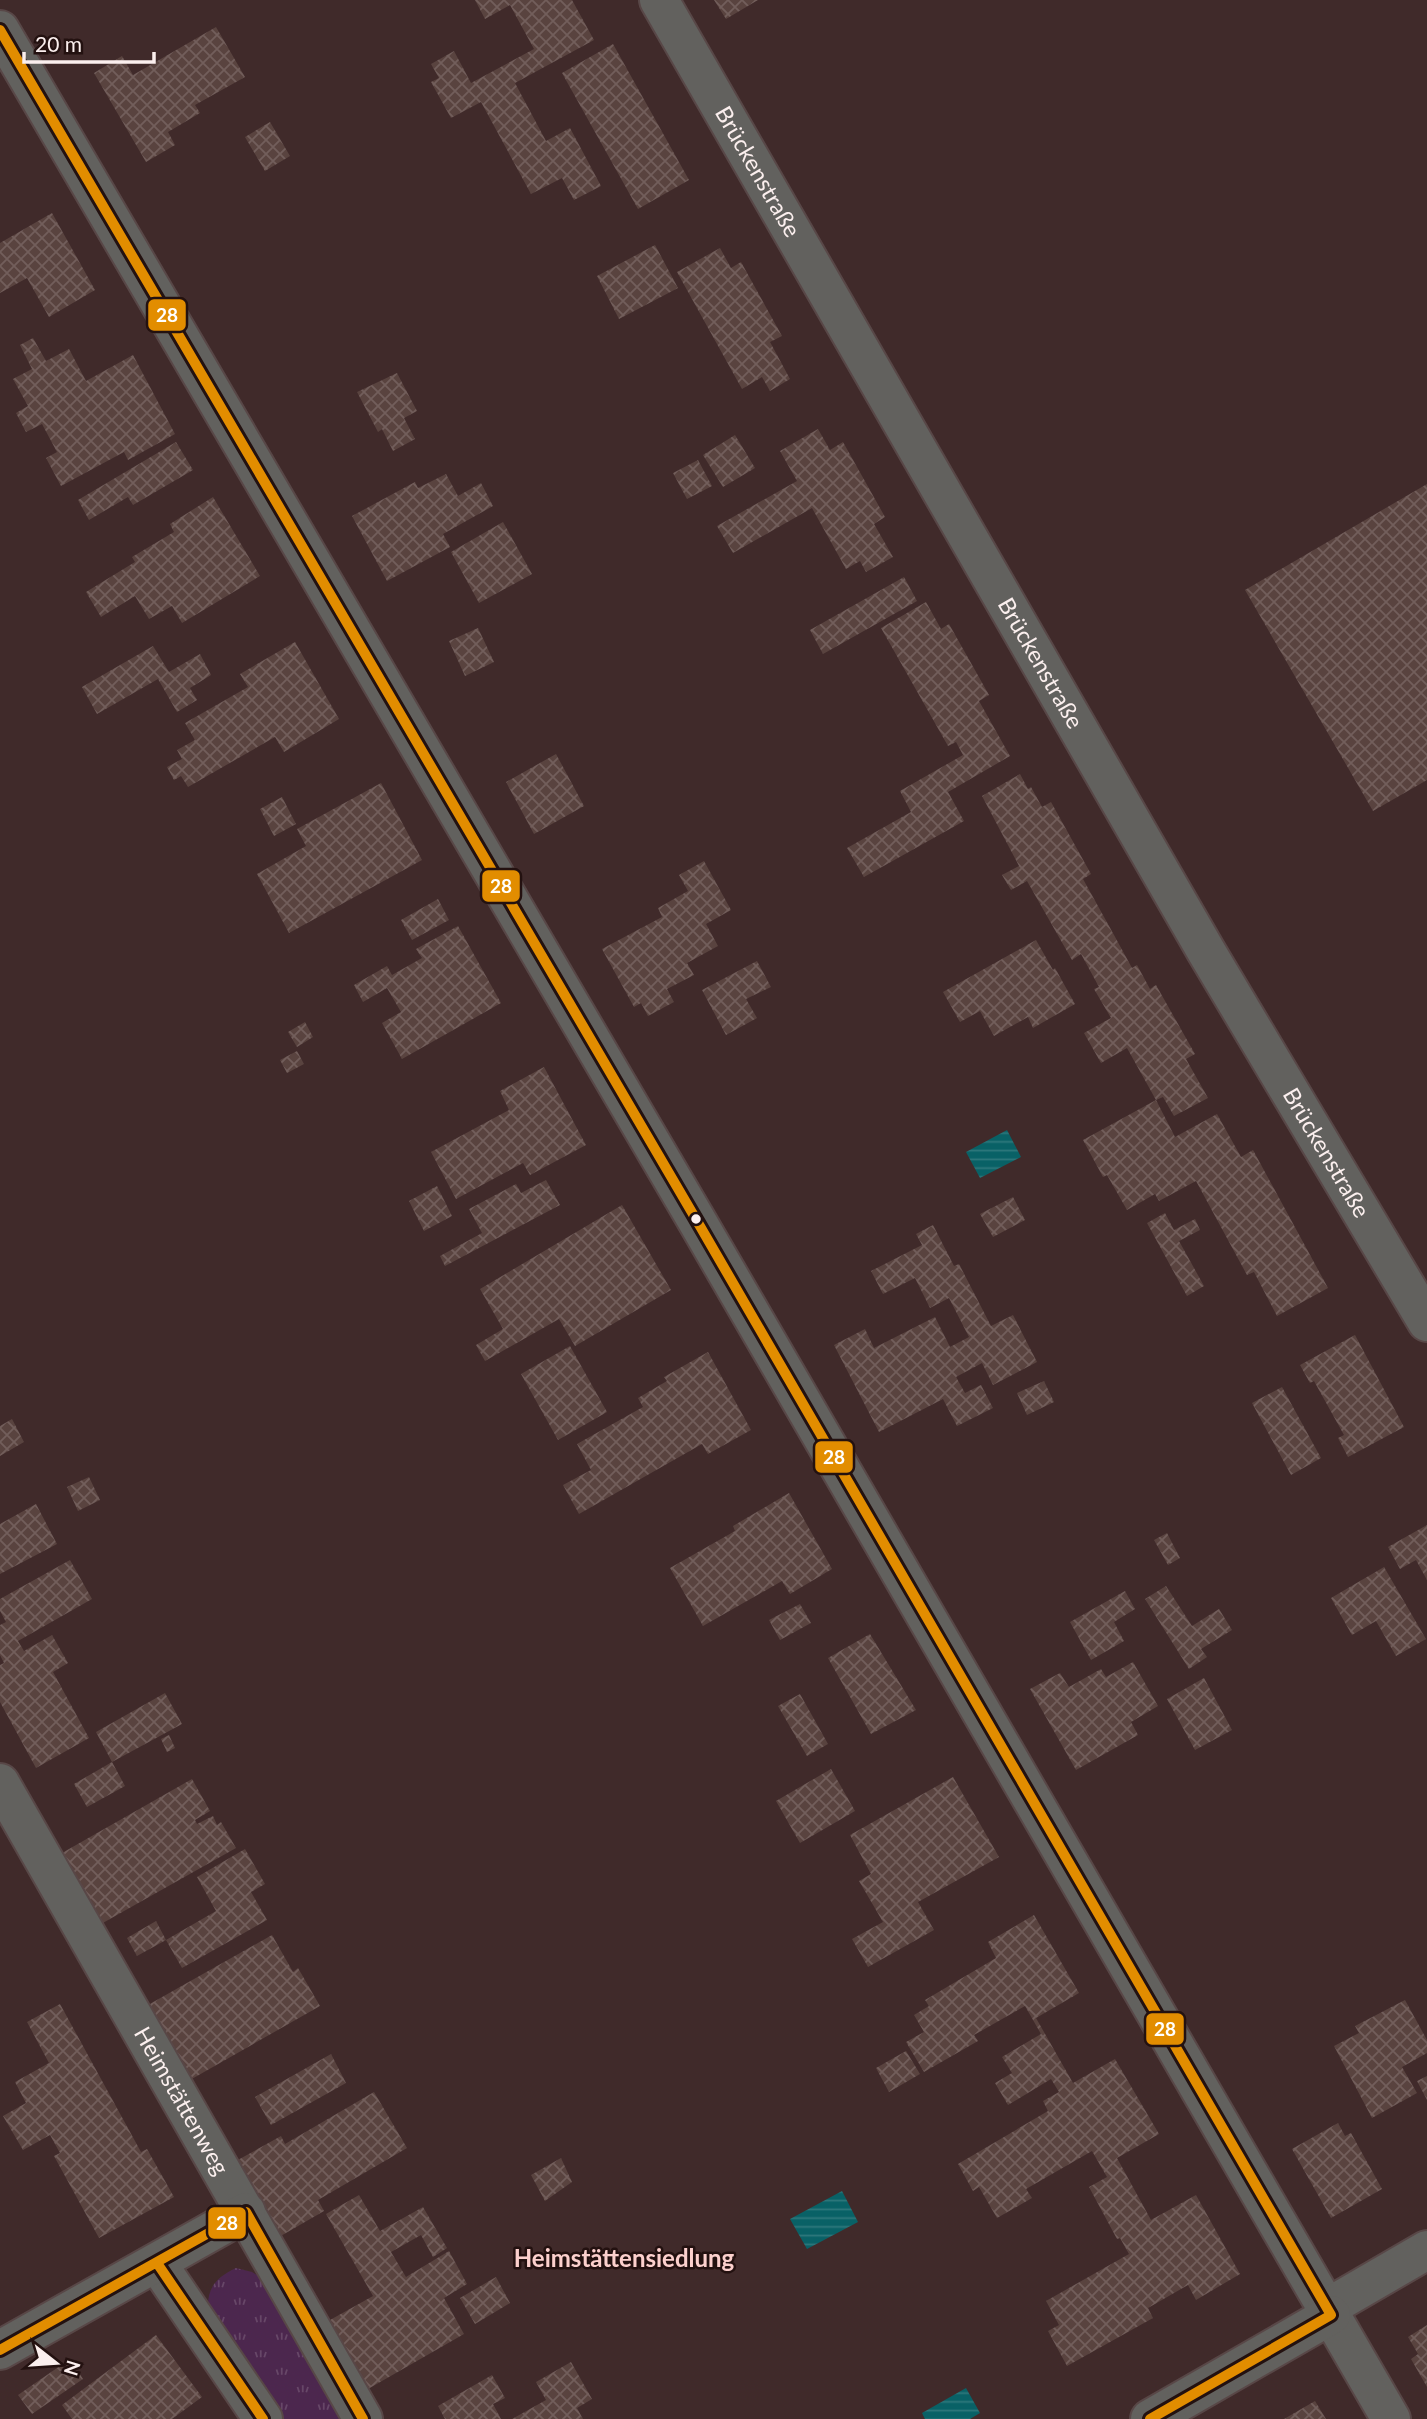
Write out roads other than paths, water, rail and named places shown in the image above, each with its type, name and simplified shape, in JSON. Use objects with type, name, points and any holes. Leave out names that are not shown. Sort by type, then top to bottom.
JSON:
[{"type":"street","name":"Brückenstraße","points":[[659,0],[1199,939],[1427,1322]]},
{"type":"street","points":[[0,30],[683,1197],[1391,2419]]},
{"type":"street","name":"Heimstättenweg","points":[[0,1783],[363,2419]]},
{"type":"street","points":[[0,2350],[246,2212]]},
{"type":"street","points":[[1150,2419],[1427,2250]]},
{"type":"street","points":[[157,2263],[262,2419]]},
{"type":"water","points":[[1007,1130],[1021,1157],[980,1178],[966,1152]]},
{"type":"water","points":[[842,2191],[858,2222],[807,2249],[790,2219]]},
{"type":"water","points":[[966,2388],[980,2413],[970,2419],[925,2419],[922,2413]]},
{"type":"district","name":"Heimstättensiedlung","points":[[624,2259]]}]
